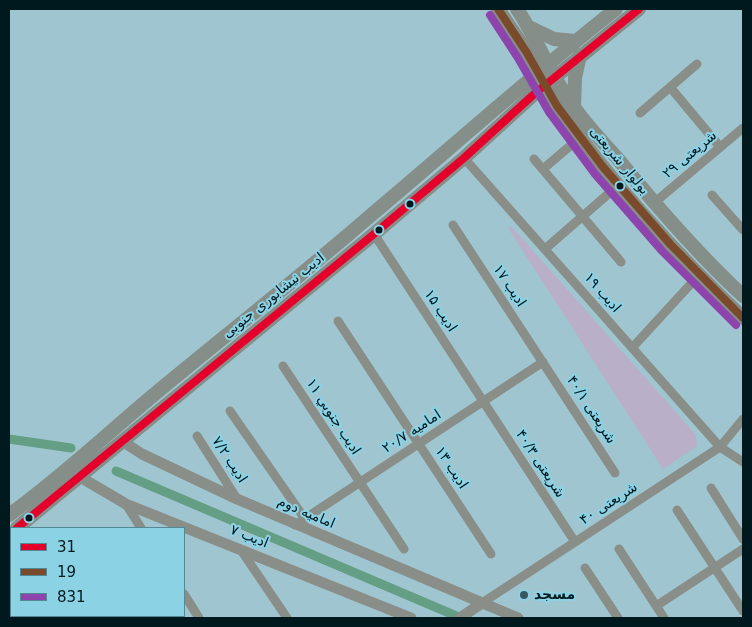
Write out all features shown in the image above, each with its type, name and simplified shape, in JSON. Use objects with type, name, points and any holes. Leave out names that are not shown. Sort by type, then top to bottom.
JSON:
[{"type":"main road","name":"بولوار شریعتی","points":[[498,9],[528,54],[542,69]]},
{"type":"main road","name":"بولوار شریعتی","points":[[517,9],[529,27],[542,69],[562,113],[618,187],[699,275],[743,318]]},
{"type":"main road","name":"ادیب نیشابوری جنوبی","points":[[9,514],[90,450],[133,412],[368,218],[575,41],[616,9]]},
{"type":"main road","name":"ادیب نیشابوری جنوبی","points":[[18,527],[374,234],[464,158],[580,55],[638,9]]},
{"type":"main road","points":[[529,27],[554,39],[575,41]]},
{"type":"main road","points":[[574,108],[575,78],[580,55]]},
{"type":"main road","name":"بولوار شریعتی","points":[[549,82],[574,108],[654,203],[743,296]]},
{"type":"street","points":[[640,113],[698,64]]},
{"type":"street","points":[[670,88],[720,147]]},
{"type":"street","name":"شریعتی ۲۹","points":[[654,203],[743,128]]},
{"type":"street","points":[[543,169],[570,146]]},
{"type":"street","name":"ادیب ۱۹","points":[[464,158],[720,447],[743,462]]},
{"type":"street","points":[[534,159],[621,262]]},
{"type":"street","points":[[545,249],[608,195]]},
{"type":"street","points":[[712,195],[743,230]]},
{"type":"street","name":"ادیب ۱۷","points":[[453,225],[543,362]]},
{"type":"street","name":"ادیب ۱۵","points":[[374,234],[483,402]]},
{"type":"street","points":[[632,348],[699,275]]},
{"type":"street","name":"ادیب ۱۳","points":[[338,321],[491,554]]},
{"type":"street","name":"امامیه ۲۰/۷","points":[[300,522],[543,362]]},
{"type":"street","name":"شریعتی ۴۰/۱","points":[[543,362],[616,473]]},
{"type":"street","name":"ادیب جنوبي ١١","points":[[283,366],[404,550]]},
{"type":"street","name":"شریعتی ۴۰/۳","points":[[483,402],[575,542]]},
{"type":"street","points":[[230,411],[300,522]]},
{"type":"street","name":"شریعتی ۴۰","points":[[482,603],[720,447],[743,419]]},
{"type":"street","name":"ادیب ۷/۲","points":[[197,436],[237,499]]},
{"type":"street","name":"امامیه دوم","points":[[122,441],[142,454],[237,499],[300,522],[518,618]]},
{"type":"street","name":"ادیب ۷","points":[[80,477],[126,504],[184,527]]},
{"type":"street","points":[[711,488],[743,539]]},
{"type":"street","points":[[126,504],[140,527]]},
{"type":"street","points":[[678,510],[743,611]]},
{"type":"street","name":"ادیب ۷","points":[[185,528],[410,618]]},
{"type":"street","points":[[619,549],[664,618]]},
{"type":"street","points":[[656,606],[743,549]]},
{"type":"street","points":[[241,550],[287,618]]},
{"type":"street","points":[[585,568],[618,618]]},
{"type":"street","points":[[460,618],[482,603]]},
{"type":"street","points":[[187,607],[199,618]]},
{"type":"shaded area","points":[[511,226],[696,435],[697,446],[663,469],[508,228]]},
{"type":"waterway","points":[[9,439],[71,448]]},
{"type":"waterway","points":[[116,471],[461,618]]},
{"type":"transit line","name":"19","points":[[498,9],[527,53],[557,106],[603,167],[671,245],[743,318]]},
{"type":"transit line","name":"31","points":[[18,527],[374,234],[464,158],[533,95],[639,9]]},
{"type":"transit line","name":"831","points":[[490,15],[518,58],[549,112],[595,174],[663,252],[736,325]]},
{"type":"place","name":"مسجد","points":[[524,595]]}]
